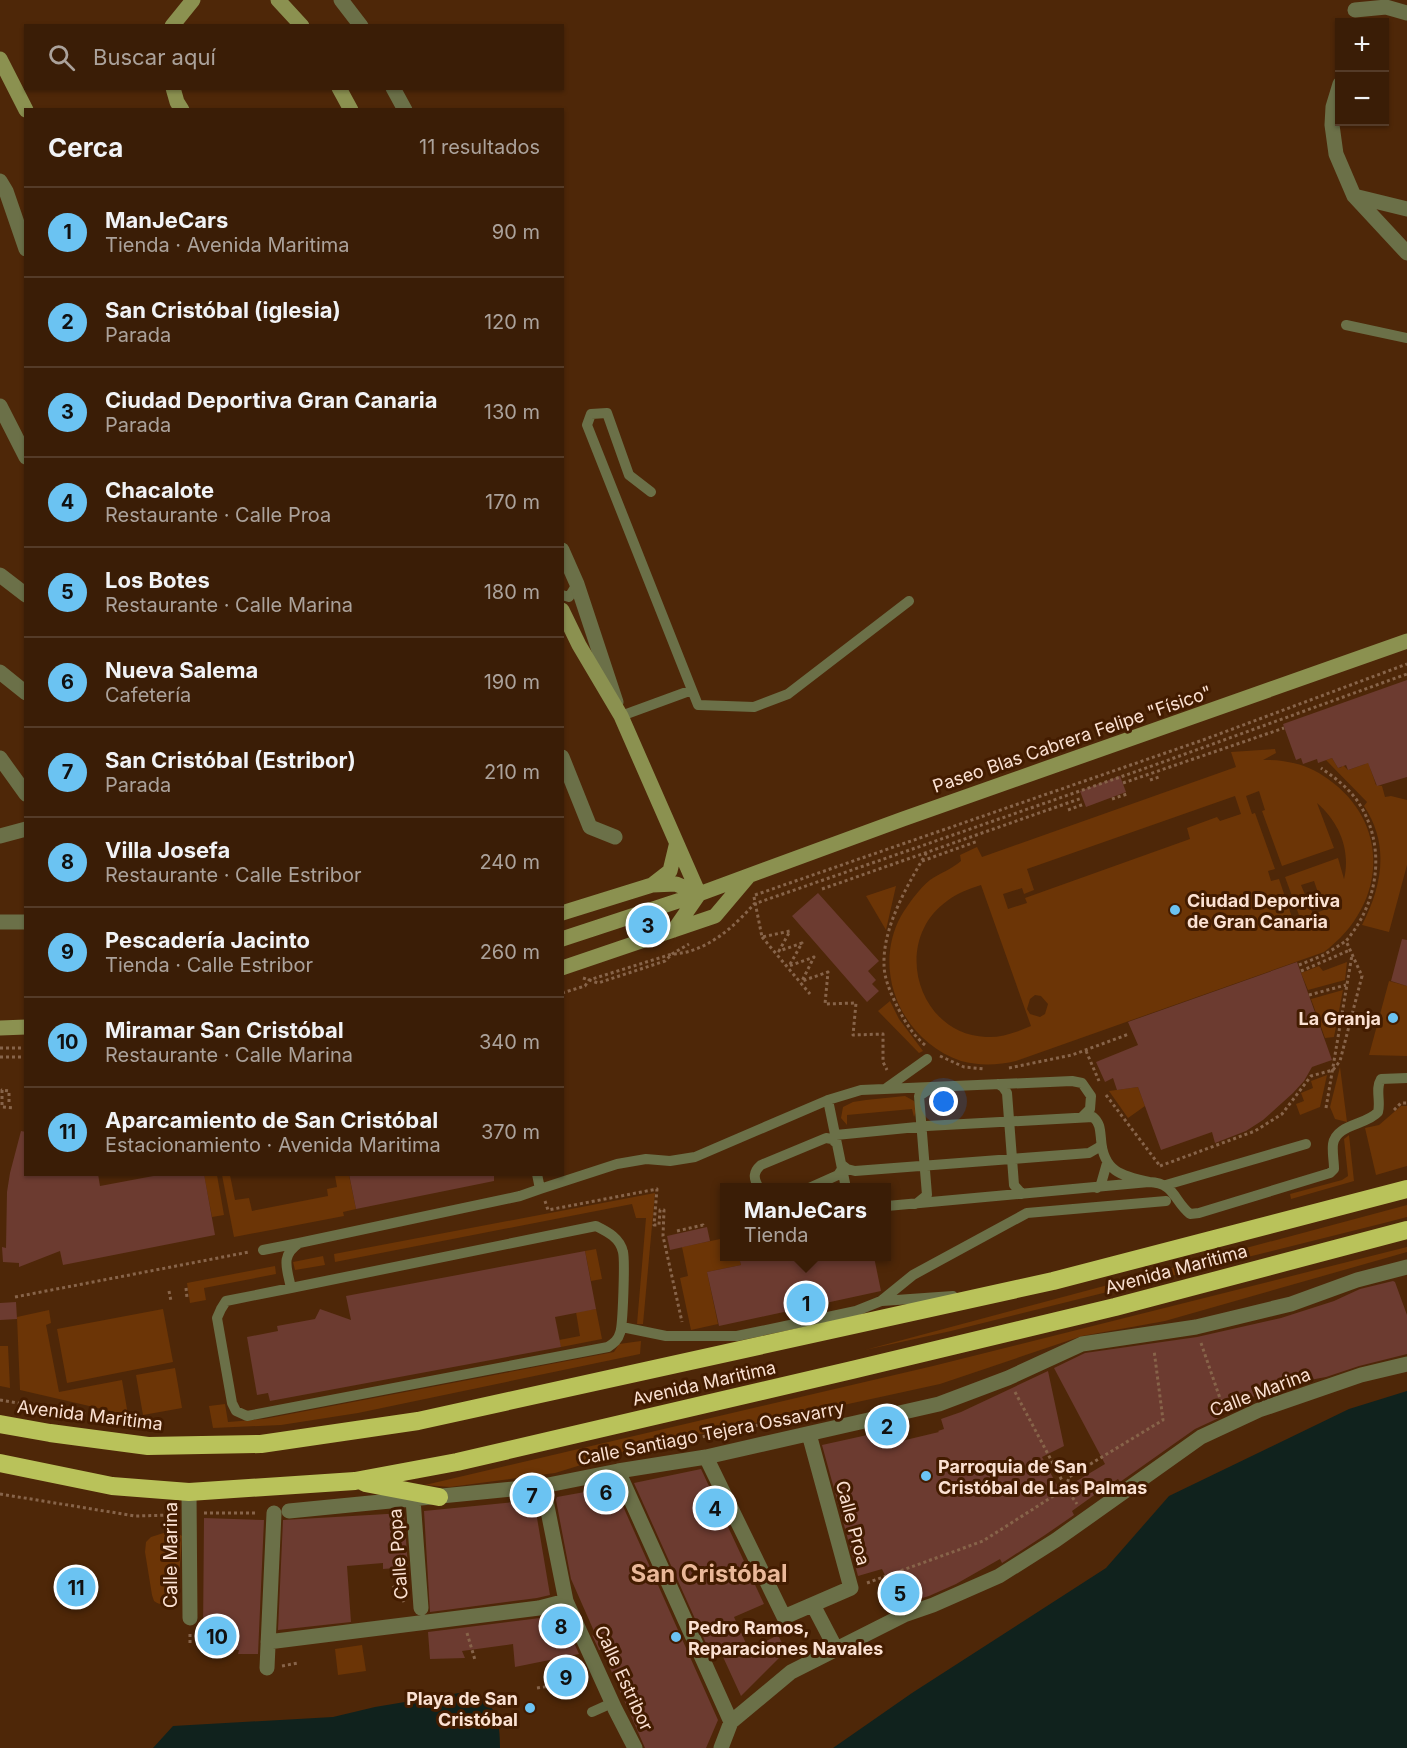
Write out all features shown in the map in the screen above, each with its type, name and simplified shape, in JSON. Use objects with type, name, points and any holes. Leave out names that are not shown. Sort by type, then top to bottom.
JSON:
[{"type":"highway","name":"Avenida Maritima","points":[[0,1422],[50,1433],[148,1446],[261,1444],[418,1421],[1004,1292],[1407,1189]]},
{"type":"highway","name":"Avenida Maritima","points":[[0,1463],[112,1486],[189,1492],[355,1481],[457,1461],[852,1370],[1115,1307],[1407,1230]]},
{"type":"highway","points":[[0,1472],[112,1486]]},
{"type":"highway","points":[[355,1481],[439,1497]]},
{"type":"street","points":[[174,24],[193,0]]},
{"type":"street","points":[[278,0],[300,24]]},
{"type":"street","points":[[341,0],[359,24]]},
{"type":"street","points":[[1354,11],[1386,7],[1407,13]]},
{"type":"street","points":[[0,59],[25,108]]},
{"type":"street","points":[[174,90],[181,108]]},
{"type":"street","points":[[340,90],[350,108]]},
{"type":"street","points":[[393,90],[398,108]]},
{"type":"street","points":[[393,90],[404,108]]},
{"type":"street","points":[[1335,104],[1332,116],[1336,154],[1354,196],[1407,253]]},
{"type":"street","points":[[0,181],[6,191],[24,243]]},
{"type":"street","points":[[1354,196],[1407,209]]},
{"type":"street","points":[[0,406],[24,453]]},
{"type":"street","points":[[564,555],[577,584],[621,716],[676,846],[699,894]]},
{"type":"street","points":[[0,575],[24,593]]},
{"type":"street","points":[[564,614],[579,645],[621,716]]},
{"type":"street","name":"Paseo Blas Cabrera Felipe \"Físico\"","points":[[564,938],[699,894],[1407,641]]},
{"type":"street","points":[[0,672],[24,691]]},
{"type":"street","points":[[0,758],[24,791]]},
{"type":"street","points":[[564,762],[590,826],[615,837]]},
{"type":"street","points":[[0,836],[24,830]]},
{"type":"street","points":[[652,885],[670,871],[676,846]]},
{"type":"street","name":"Paseo Blas Cabrera Felipe \"Físico\"","points":[[564,967],[715,916],[750,875]]},
{"type":"street","points":[[564,912],[652,885],[676,884],[699,894]]},
{"type":"street","points":[[674,930],[699,894]]},
{"type":"street","points":[[0,922],[24,922]]},
{"type":"street","points":[[0,1028],[24,1027]]},
{"type":"street","name":"Calle Santiago Tejera Ossavarry","points":[[281,1512],[543,1486],[706,1457],[939,1404],[1008,1378],[1082,1344],[1196,1327],[1291,1304],[1357,1280],[1407,1267]]},
{"type":"street","name":"Calle Marina","points":[[721,1748],[731,1722],[790,1672],[904,1615],[999,1576],[1088,1517],[1201,1437],[1259,1410],[1351,1378],[1407,1364]]},
{"type":"street","name":"Calle Proa","points":[[706,1457],[784,1617],[851,1588],[809,1434]]},
{"type":"street","points":[[618,1471],[731,1722]]},
{"type":"street","name":"Calle Estribor","points":[[543,1486],[566,1601],[635,1748]]},
{"type":"street","name":"Calle Marina","points":[[189,1492],[189,1618]]},
{"type":"street","name":"Calle Popa","points":[[413,1498],[421,1608]]},
{"type":"street","points":[[267,1668],[281,1512]]},
{"type":"street","points":[[268,1642],[539,1608],[566,1601]]},
{"type":"street","points":[[813,1605],[836,1649]]},
{"type":"lane","points":[[1346,325],[1407,338]]},
{"type":"lane","points":[[651,492],[629,475],[607,413],[591,414],[587,425],[698,705],[754,706],[788,694],[909,601]]},
{"type":"lane","points":[[564,596],[568,597],[577,584]]},
{"type":"lane","points":[[621,716],[692,690]]},
{"type":"lane","points":[[890,1086],[930,1055]]},
{"type":"lane","points":[[891,1206],[1160,1182],[1166,1185],[1190,1214],[1199,1213],[1330,1173],[1334,1168],[1333,1143],[1339,1133],[1367,1120],[1378,1112],[1380,1104],[1378,1088],[1381,1079],[1407,1078]]},
{"type":"lane","points":[[262,1250],[520,1196],[617,1164],[646,1159],[670,1161],[695,1157],[828,1100],[861,1090],[890,1086],[935,1087],[1072,1081],[1082,1083],[1091,1096],[1091,1105],[1081,1118]]},
{"type":"lane","points":[[998,1084],[1007,1093],[1014,1185],[1022,1194]]},
{"type":"lane","points":[[916,1204],[927,1195],[919,1096],[923,1091],[935,1087]]},
{"type":"lane","points":[[828,1100],[836,1121],[843,1130],[849,1133]]},
{"type":"lane","points":[[828,1100],[833,1139],[845,1183]]},
{"type":"lane","points":[[757,1183],[754,1176],[755,1170],[761,1164],[849,1133],[1093,1117],[1100,1125],[1101,1146],[1107,1163],[1119,1174],[1149,1182]]},
{"type":"lane","points":[[1166,1185],[1306,1144]]},
{"type":"lane","points":[[842,1167],[855,1171],[1089,1153],[1101,1146]]},
{"type":"lane","points":[[1097,1188],[1101,1184],[1107,1163]]},
{"type":"lane","points":[[820,1183],[838,1175],[842,1167]]},
{"type":"lane","points":[[537,1176],[540,1189]]},
{"type":"lane","points":[[622,1326],[666,1336],[737,1336],[856,1311],[881,1301],[913,1275],[1027,1212],[1166,1201]]},
{"type":"lane","points":[[596,1226],[617,1240],[623,1251],[622,1326],[616,1341],[608,1347],[247,1416],[236,1411],[232,1403],[217,1318],[220,1309],[226,1301],[291,1288],[596,1226]]},
{"type":"lane","points":[[291,1288],[286,1263],[287,1255],[299,1243]]},
{"type":"lane","points":[[881,1301],[1004,1292]]},
{"type":"lane","points":[[746,1349],[768,1329]]},
{"type":"lane","points":[[592,1712],[612,1703]]},
{"type":"path","points":[[747,898],[1203,740],[1407,664]]},
{"type":"path","points":[[672,954],[686,954],[734,928],[754,904],[1149,767],[1407,674]]},
{"type":"path","points":[[1123,783],[1284,728]]},
{"type":"path","points":[[1299,965],[1324,955],[1346,941],[1360,922],[1374,889],[1376,858],[1366,818],[1356,800],[1343,784],[1321,768]]},
{"type":"path","points":[[1150,780],[1159,777]]},
{"type":"path","points":[[1112,799],[1127,794]]},
{"type":"path","points":[[822,889],[1082,798]]},
{"type":"path","points":[[1068,810],[1084,804]]},
{"type":"path","points":[[921,861],[978,841]]},
{"type":"path","points":[[927,852],[900,898],[884,963],[886,980],[902,1016],[910,1030],[927,1047]]},
{"type":"path","points":[[753,895],[762,937],[810,994]]},
{"type":"path","points":[[762,937],[790,931],[779,951],[802,943],[789,966],[814,957],[802,981],[828,972],[825,1004],[856,1003],[853,1035],[883,1034],[883,1062],[890,1086]]},
{"type":"path","points":[[1086,1050],[1106,1096],[1162,1168],[1255,1131],[1282,1114],[1311,1076],[1333,1070],[1340,1061],[1362,976],[1346,941]]},
{"type":"path","points":[[578,976],[589,980],[672,954],[689,944]]},
{"type":"path","points":[[1301,971],[1351,952]]},
{"type":"path","points":[[1326,1108],[1351,952]]},
{"type":"path","points":[[564,992],[585,986],[589,980]]},
{"type":"path","points":[[1309,995],[1346,985]]},
{"type":"path","points":[[999,1070],[1050,1060],[1129,1034]]},
{"type":"path","points":[[0,1048],[24,1048]]},
{"type":"path","points":[[930,1055],[964,1067],[991,1069]]},
{"type":"path","points":[[0,1057],[24,1056]]},
{"type":"path","points":[[9,1102],[9,1091],[2,1090],[2,1107],[14,1107]]},
{"type":"path","points":[[540,1189],[548,1210],[657,1190],[654,1225],[659,1225],[660,1210],[664,1210],[663,1236],[685,1337]]},
{"type":"path","points":[[677,1231],[704,1225],[704,1228]]},
{"type":"path","points":[[15,1297],[262,1250]]},
{"type":"path","points":[[186,1288],[187,1298]]},
{"type":"path","points":[[169,1291],[171,1301]]},
{"type":"path","points":[[1196,1327],[1229,1423]]},
{"type":"path","points":[[851,1588],[983,1541],[1066,1488],[1069,1477],[1163,1420],[1155,1362]]},
{"type":"path","points":[[1008,1378],[1066,1488],[1088,1517]]},
{"type":"path","points":[[637,1451],[834,1409]]},
{"type":"path","points":[[0,1494],[135,1516],[189,1515],[209,1512],[281,1512]]},
{"type":"path","points":[[462,1617],[475,1660]]},
{"type":"path","points":[[537,1688],[601,1679]]},
{"type":"shaded area","points":[[1275,749],[1276,753],[1263,760],[1297,764],[1321,774],[1349,798],[1363,819],[1371,842],[1373,866],[1369,890],[1360,912],[1344,934],[1324,952],[1016,1061],[975,1064],[961,1061],[940,1051],[923,1038],[908,1021],[891,981],[889,959],[893,937],[901,916],[914,896],[934,878],[961,861],[960,855],[977,847],[982,857],[1236,767],[1231,752]],"holes":[[[1259,791],[1265,810],[1262,811],[1282,866],[1334,848],[1317,803],[1331,819],[1341,837],[1346,858],[1344,879],[1338,858],[1285,877],[1303,926],[1296,929],[1279,879],[1271,881],[1268,871],[1275,869],[1255,813],[1252,814],[1246,796]],[[1235,796],[1241,814],[1220,821],[1217,817],[1187,828],[1190,839],[1025,898],[1027,903],[1008,909],[1003,894],[1022,888],[1024,894],[1034,890],[1027,869]],[[1314,881],[1324,910],[1313,914],[1301,885]],[[981,885],[1031,1026],[1003,1036],[992,1037],[962,1032],[943,1020],[929,1003],[920,983],[917,961],[920,939],[930,918],[959,893]],[[1035,995],[1041,996],[1048,1004],[1045,1014],[1040,1017],[1030,1014],[1027,1009],[1030,999]]]},
{"type":"shaded area","points":[[1332,758],[1338,768],[1342,767],[1340,762],[1348,770],[1365,764],[1367,759],[1376,785],[1382,786],[1385,797],[1391,796],[1407,800],[1407,865],[1389,932],[1362,925],[1378,880],[1380,851],[1372,821],[1364,806],[1367,802],[1326,760]]},
{"type":"shaded area","points":[[896,886],[886,930],[866,896]]},
{"type":"shaded area","points":[[1347,962],[1345,980],[1308,990],[1301,973],[1319,966],[1323,971]]},
{"type":"shaded area","points":[[1389,981],[1407,986],[1407,1056],[1369,1055]]},
{"type":"shaded area","points":[[1343,990],[1334,1037],[1325,1038],[1311,999]]},
{"type":"shaded area","points":[[890,1001],[899,1019],[923,1051],[919,1053],[878,1011]]},
{"type":"shaded area","points":[[1340,1067],[1347,1122],[1335,1119],[1330,1107]]},
{"type":"shaded area","points":[[1327,1075],[1320,1107],[1300,1115],[1296,1104],[1304,1101],[1301,1093],[1313,1088],[1311,1081]]},
{"type":"shaded area","points":[[1138,1087],[1145,1106],[1128,1118],[1109,1091]]},
{"type":"shaded area","points":[[905,1096],[914,1101],[917,1109],[914,1117],[912,1109],[847,1115],[847,1125],[841,1118],[843,1107],[853,1102]]},
{"type":"shaded area","points":[[1401,1106],[1407,1106],[1407,1166],[1376,1175],[1365,1128],[1379,1125]]},
{"type":"shaded area","points":[[1349,1135],[1354,1181],[1291,1199],[1290,1194],[1342,1180],[1348,1176],[1344,1139]]},
{"type":"shaded area","points":[[204,1176],[217,1176],[224,1215],[212,1217]]},
{"type":"shaded area","points":[[222,1176],[230,1176],[235,1200],[249,1198],[252,1211],[328,1196],[327,1189],[337,1187],[335,1176],[349,1176],[356,1209],[343,1212],[344,1216],[234,1237]]},
{"type":"shaded area","points":[[655,1193],[643,1324],[637,1324],[646,1218],[636,1218],[632,1204],[335,1262],[334,1254]]},
{"type":"shaded area","points":[[1407,1205],[1407,1217],[951,1331],[865,1350]]},
{"type":"shaded area","points":[[720,1239],[720,1261],[740,1261],[741,1265],[707,1272],[718,1324],[691,1330],[680,1278],[688,1276],[682,1247]]},
{"type":"shaded area","points":[[1407,1247],[1407,1252],[1165,1321],[1082,1336],[940,1384],[646,1445],[555,1473],[450,1487],[425,1485],[933,1366]]},
{"type":"shaded area","points":[[596,1249],[602,1279],[591,1281],[585,1251]]},
{"type":"shaded area","points":[[323,1256],[325,1265],[295,1270],[293,1262]]},
{"type":"shaded area","points":[[275,1266],[276,1274],[204,1288],[206,1300],[190,1303],[187,1283]]},
{"type":"shaded area","points":[[163,1309],[173,1362],[67,1383],[57,1329]]},
{"type":"shaded area","points":[[596,1309],[602,1339],[561,1347],[559,1340],[580,1336],[576,1312]]},
{"type":"shaded area","points":[[49,1310],[51,1323],[46,1325],[59,1392],[122,1380],[128,1415],[20,1390],[17,1317]]},
{"type":"shaded area","points":[[641,1341],[640,1354],[358,1413],[281,1425],[213,1428],[209,1406],[225,1404],[228,1422],[264,1419],[614,1352],[619,1344]]},
{"type":"shaded area","points":[[0,1346],[8,1346],[10,1388],[0,1386]]},
{"type":"shaded area","points":[[175,1368],[182,1408],[143,1415],[136,1375]]},
{"type":"shaded area","points":[[173,1530],[182,1536],[180,1567],[170,1601],[163,1604],[154,1601],[152,1595],[145,1552],[146,1542],[151,1537]]},
{"type":"shaded area","points":[[362,1645],[366,1671],[338,1675],[335,1649]]},
{"type":"water","points":[[1407,1391],[1407,1748],[833,1748],[912,1693],[1106,1568],[1169,1496],[1349,1409]]},
{"type":"water","points":[[465,1692],[481,1698],[492,1709],[499,1728],[500,1748],[153,1748],[173,1726],[333,1717],[375,1707]]},
{"type":"building","points":[[1407,680],[1407,777],[1377,786],[1368,763],[1348,770],[1346,765],[1338,768],[1332,758],[1318,763],[1317,759],[1303,764],[1301,758],[1296,760],[1283,724]]},
{"type":"building","points":[[1120,776],[1126,792],[1086,807],[1080,791]]},
{"type":"building","points":[[818,893],[879,961],[868,971],[876,980],[872,984],[879,991],[867,1002],[792,916]]},
{"type":"building","points":[[1402,939],[1407,940],[1407,986],[1391,981]]},
{"type":"building","points":[[1297,962],[1332,1060],[1312,1067],[1304,1081],[1293,1093],[1263,1120],[1246,1131],[1215,1143],[1212,1132],[1161,1150],[1138,1087],[1117,1090],[1113,1078],[1105,1082],[1096,1062],[1138,1045],[1128,1022]]},
{"type":"building","points":[[21,1131],[24,1132],[24,1176],[98,1176],[100,1186],[153,1176],[204,1176],[215,1235],[63,1265],[60,1251],[19,1267],[19,1263],[3,1262],[2,1247],[6,1248],[7,1192]]},
{"type":"building","points":[[349,1176],[494,1176],[494,1181],[356,1209]]},
{"type":"building","points":[[707,1227],[710,1241],[670,1250],[667,1236]]},
{"type":"building","points":[[585,1251],[596,1309],[555,1317],[561,1347],[270,1401],[268,1393],[257,1395],[247,1337],[278,1331],[277,1326],[315,1319],[320,1309],[351,1320],[346,1296]]},
{"type":"building","points":[[740,1261],[875,1261],[881,1291],[719,1326],[707,1272],[741,1265]]},
{"type":"building","points":[[1393,1281],[1407,1315],[1407,1354],[1326,1377],[1283,1385],[1285,1391],[1267,1397],[1267,1394],[1218,1404],[1223,1416],[1195,1429],[1120,1482],[1118,1479],[1104,1488],[1072,1511],[1074,1515],[1045,1535],[1002,1563],[1000,1559],[956,1584],[929,1596],[899,1605],[882,1569],[858,1576],[822,1445],[890,1430],[893,1443],[939,1432],[944,1429],[941,1419],[1048,1371],[1064,1446],[1042,1457],[1060,1491],[1105,1464],[1054,1368],[1085,1353],[1197,1337],[1281,1318],[1334,1301],[1360,1289]]},
{"type":"building","points":[[16,1302],[17,1319],[0,1320],[0,1303]]},
{"type":"building","points":[[701,1469],[764,1604],[734,1617],[749,1650],[778,1635],[786,1651],[741,1696],[718,1646],[709,1650],[634,1483]]},
{"type":"building","points":[[607,1488],[618,1495],[718,1720],[706,1748],[645,1748],[602,1650],[599,1650],[592,1635],[597,1638],[571,1579],[556,1500],[557,1497]]},
{"type":"building","points":[[534,1500],[550,1595],[430,1612],[424,1511]]},
{"type":"building","points":[[404,1513],[408,1567],[383,1569],[383,1563],[347,1566],[351,1622],[278,1630],[283,1520]]},
{"type":"building","points":[[204,1518],[264,1520],[258,1654],[238,1654],[239,1650],[219,1649],[212,1637],[203,1636]]},
{"type":"building","points":[[555,1614],[563,1618],[579,1654],[515,1667],[513,1644],[462,1651],[465,1658],[430,1659],[428,1632],[540,1618]]},
{"type":"place","name":"Ciudad Deportiva de Gran Canaria","points":[[1175,910]]},
{"type":"place","name":"Ciudad Deportiva Gran Canaria","points":[[648,925]]},
{"type":"place","name":"La Granja","points":[[1393,1018]]},
{"type":"place","name":"ManJeCars","points":[[806,1303]]},
{"type":"place","name":"San Cristóbal (iglesia)","points":[[887,1426]]},
{"type":"place","name":"Parroquia de San Cristóbal de Las Palmas","points":[[926,1476]]},
{"type":"place","name":"Nueva Salema","points":[[606,1492]]},
{"type":"place","name":"San Cristóbal (Estribor)","points":[[532,1495]]},
{"type":"place","name":"Chacalote","points":[[715,1508]]},
{"type":"place","name":"Aparcamiento de San Cristóbal","points":[[76,1587]]},
{"type":"place","name":"Los Botes","points":[[900,1593]]},
{"type":"place","name":"Villa Josefa","points":[[561,1626]]},
{"type":"place","name":"Miramar San Cristóbal","points":[[217,1636]]},
{"type":"place","name":"Pedro Ramos, Reparaciones Navales","points":[[676,1637]]},
{"type":"place","name":"Pescadería Jacinto","points":[[566,1677]]},
{"type":"place","name":"Playa de San Cristóbal","points":[[530,1708]]},
{"type":"district","name":"San Cristóbal","points":[[709,1573]]}]
